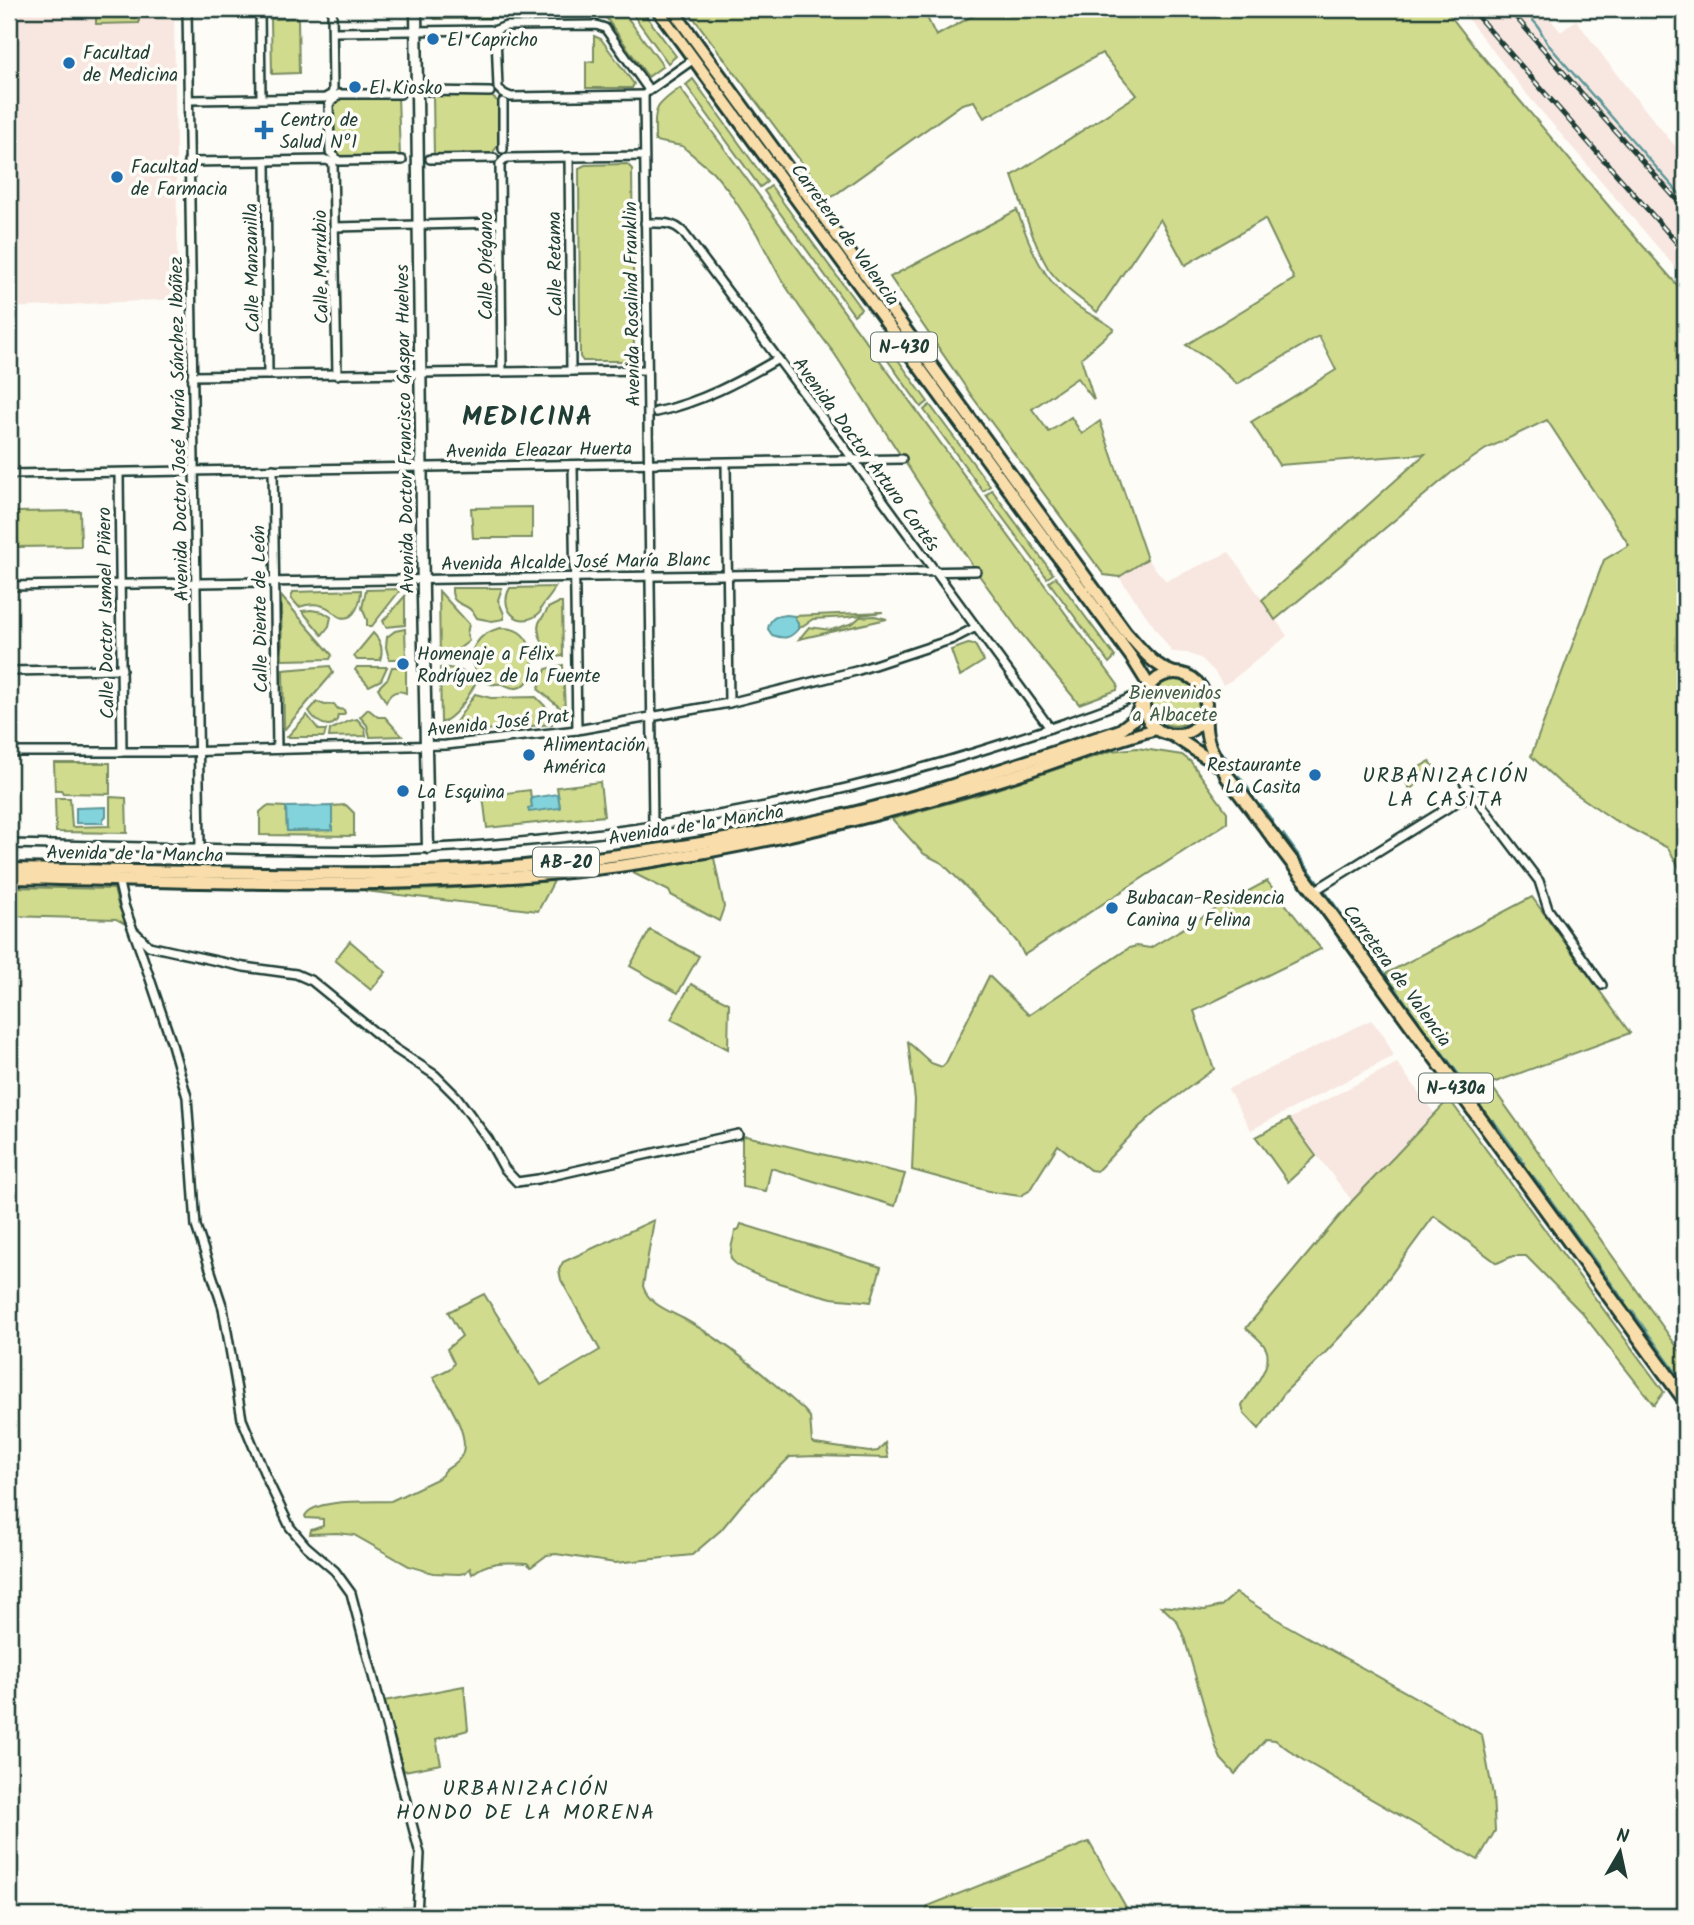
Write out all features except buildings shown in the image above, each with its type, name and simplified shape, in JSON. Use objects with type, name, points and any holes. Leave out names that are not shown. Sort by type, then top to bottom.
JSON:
[{"type":"highway","name":"Carretera de Valencia","points":[[1227,776],[1685,1400]]},
{"type":"main road","name":"Carretera de Valencia","points":[[657,9],[1132,658],[1148,689]]},
{"type":"main road","name":"Carretera de Valencia","points":[[672,9],[1125,631],[1154,663],[1174,673]]},
{"type":"main road","points":[[1174,673],[1182,674],[1196,682],[1206,704],[1199,723],[1182,734],[1157,729],[1145,713],[1144,703],[1148,689],[1156,680],[1174,673]]},
{"type":"main road","name":"Avenida de la Mancha","points":[[9,869],[372,874],[449,872],[563,862],[728,838],[828,819],[1013,765],[1120,730],[1133,719],[1148,689]]},
{"type":"main road","name":"Carretera de Valencia","points":[[1206,704],[1207,741],[1227,776]]},
{"type":"main road","name":"Avenida de la Mancha","points":[[9,878],[366,884],[510,876],[652,862],[848,823],[992,783],[1116,740],[1157,729]]},
{"type":"main road","name":"Carretera de Valencia","points":[[1172,734],[1227,776]]},
{"type":"street","name":"Avenida Doctor José María Sánchez Ibáñez","points":[[187,9],[200,848]]},
{"type":"street","points":[[260,9],[261,98]]},
{"type":"street","name":"Calle Marrubio","points":[[332,9],[334,96],[329,104],[330,152],[334,166],[337,374]]},
{"type":"street","name":"Avenida Doctor Francisco Gaspar Huelves","points":[[416,9],[428,848]]},
{"type":"street","points":[[333,32],[493,31],[506,26],[596,24],[605,28],[646,93]]},
{"type":"street","points":[[493,31],[496,34],[494,90]]},
{"type":"street","points":[[428,91],[494,90],[511,97],[646,93],[694,59]]},
{"type":"street","name":"Avenida Rosalind Franklin","points":[[646,93],[644,156],[653,825]]},
{"type":"street","points":[[189,100],[400,94]]},
{"type":"street","points":[[503,102],[503,149]]},
{"type":"street","points":[[430,159],[644,156]]},
{"type":"street","name":"Calle Retama","points":[[569,157],[571,371]]},
{"type":"street","points":[[188,162],[332,158],[339,161],[402,160]]},
{"type":"street","name":"Calle Orégano","points":[[498,159],[502,372]]},
{"type":"street","name":"Calle Manzanilla","points":[[266,161],[268,375]]},
{"type":"street","points":[[334,227],[500,223]]},
{"type":"street","name":"Avenida Doctor Arturo Cortés","points":[[645,223],[670,223],[683,232],[1049,728]]},
{"type":"street","points":[[656,412],[675,408],[728,387],[778,359]]},
{"type":"street","points":[[192,376],[647,370]]},
{"type":"street","name":"Avenida Eleazar Huerta","points":[[9,474],[902,460]]},
{"type":"street","points":[[726,463],[729,703]]},
{"type":"street","points":[[573,466],[577,730]]},
{"type":"street","name":"Calle Diente de León","points":[[273,469],[277,749]]},
{"type":"street","name":"Calle Doctor Ismael Piñero","points":[[119,473],[122,752]]},
{"type":"street","name":"Avenida Alcalde José María Blanc","points":[[9,586],[976,570]]},
{"type":"street","name":"Avenida José Prat","points":[[9,752],[426,746],[577,730],[729,703],[856,671],[953,639],[976,627]]},
{"type":"street","points":[[9,671],[122,670]]},
{"type":"street","name":"Avenida de la Mancha","points":[[9,844],[307,850],[428,848],[522,842],[653,825],[727,814],[904,774],[1049,728],[1132,698],[1148,689]]},
{"type":"street","points":[[1464,782],[1539,881],[1548,909],[1602,985]]},
{"type":"street","points":[[1314,891],[1462,799],[1477,798]]},
{"type":"street","points":[[118,879],[124,905],[171,1041],[187,1097],[196,1226],[223,1308],[242,1419],[290,1527],[306,1546],[335,1571],[352,1594],[420,1854],[417,1916]]},
{"type":"street","points":[[135,932],[149,946],[244,967],[296,974],[312,981],[394,1048],[435,1075],[457,1097],[488,1139],[504,1168],[517,1182],[738,1134]]},
{"type":"shaded area","points":[[9,9],[174,9],[178,299],[9,308]]},
{"type":"shaded area","points":[[1460,9],[1542,9],[1561,32],[1576,20],[1685,158],[1685,279],[1530,98]]},
{"type":"shaded area","points":[[1229,552],[1287,636],[1223,685],[1202,659],[1187,653],[1172,652],[1119,577],[1147,559],[1166,581]]},
{"type":"shaded area","points":[[1371,1020],[1383,1034],[1394,1056],[1251,1130],[1228,1089]]},
{"type":"shaded area","points":[[1397,1063],[1434,1113],[1352,1201],[1289,1119]]},
{"type":"green space","points":[[431,9],[574,9],[581,17],[435,19]]},
{"type":"green space","points":[[584,9],[621,9],[663,66],[648,77],[607,19],[603,16],[592,16]]},
{"type":"green space","points":[[629,9],[641,9],[676,56],[668,63]]},
{"type":"green space","points":[[687,9],[923,9],[936,36],[985,9],[1445,9],[1685,294],[1685,877],[1668,848],[1614,820],[1559,782],[1531,756],[1604,560],[1629,545],[1547,420],[1486,449],[1451,473],[1275,620],[1262,600],[1425,454],[1279,465],[1251,422],[1336,370],[1319,336],[1237,384],[1217,365],[1186,345],[1294,279],[1265,219],[1185,265],[1160,219],[1097,312],[1048,268],[1032,235],[1012,176],[1137,95],[1102,53],[984,118],[974,101],[962,104],[829,199]]},
{"type":"green space","points":[[96,15],[139,15],[139,23],[96,24]]},
{"type":"green space","points":[[298,18],[299,73],[272,74],[271,19]]},
{"type":"green space","points":[[594,36],[601,39],[634,84],[632,88],[586,88],[586,62],[594,61]]},
{"type":"green space","points":[[693,79],[767,182],[760,187],[686,85]]},
{"type":"green space","points":[[680,88],[1118,685],[1117,690],[1079,704],[1020,632],[976,571],[834,353],[781,279],[757,234],[728,190],[713,172],[682,146],[655,141],[657,110],[664,100]]},
{"type":"green space","points":[[487,93],[500,103],[500,139],[489,156],[434,156],[433,95]]},
{"type":"green space","points":[[343,95],[398,95],[400,158],[342,158],[333,146],[332,104]]},
{"type":"green space","points":[[627,164],[632,169],[634,356],[630,361],[583,361],[580,357],[579,168],[585,165]]},
{"type":"green space","points":[[771,186],[861,309],[854,315],[764,191]]},
{"type":"green space","points":[[1017,210],[1039,263],[1055,286],[1077,306],[1114,329],[1081,358],[1094,400],[1077,378],[1032,409],[1049,432],[1071,417],[1082,434],[1100,421],[1147,559],[1119,577],[1104,575],[971,395],[890,277]]},
{"type":"green space","points":[[881,336],[928,402],[921,407],[874,341]]},
{"type":"green space","points":[[930,405],[990,486],[983,491],[924,410]]},
{"type":"green space","points":[[992,490],[1053,574],[1047,578],[986,495]]},
{"type":"green space","points":[[532,507],[532,538],[473,538],[471,508]]},
{"type":"green space","points":[[80,511],[81,546],[18,547],[16,512]]},
{"type":"green space","points":[[1056,577],[1115,657],[1109,663],[1049,582]]},
{"type":"green space","points":[[555,587],[540,612],[530,619],[517,618],[508,609],[506,603],[510,588]]},
{"type":"green space","points":[[452,588],[502,588],[498,600],[504,619],[492,621],[477,618],[469,608],[454,599]]},
{"type":"green space","points":[[401,589],[372,626],[367,626],[362,608],[366,590]]},
{"type":"green space","points":[[361,590],[356,609],[345,618],[319,605],[299,607],[291,598],[293,592]]},
{"type":"green space","points":[[439,591],[469,624],[469,641],[450,660],[440,661]]},
{"type":"green space","points":[[281,596],[332,655],[330,659],[282,660]]},
{"type":"green space","points":[[405,596],[405,625],[386,627],[383,621]]},
{"type":"green space","points":[[562,603],[563,656],[547,658],[538,627],[548,608]]},
{"type":"green space","points":[[311,610],[331,617],[329,626],[322,635],[302,611]]},
{"type":"green space","points":[[883,612],[813,619],[798,629],[794,616]]},
{"type":"green space","points":[[875,616],[887,619],[799,639],[809,627],[831,630],[853,623],[860,617]]},
{"type":"green space","points":[[501,628],[515,630],[523,635],[532,652],[530,677],[523,686],[517,688],[485,682],[477,674],[472,662],[477,641],[486,633]]},
{"type":"green space","points":[[405,629],[406,659],[389,659],[387,637],[395,631]]},
{"type":"green space","points":[[373,633],[381,645],[380,660],[357,660],[354,656]]},
{"type":"green space","points":[[968,644],[975,645],[984,661],[960,676],[951,650]]},
{"type":"green space","points":[[563,665],[565,712],[538,689],[546,669]]},
{"type":"green space","points":[[330,666],[333,673],[284,730],[283,670]]},
{"type":"green space","points":[[357,667],[387,667],[381,680],[369,686],[355,670]]},
{"type":"green space","points":[[392,667],[406,667],[406,693],[394,693],[386,702],[378,688],[388,678]]},
{"type":"green space","points":[[440,668],[460,670],[476,682],[457,711],[441,723]]},
{"type":"green space","name":"Bienvenidos a Albacete","points":[[1175,680],[1191,687],[1198,703],[1191,719],[1175,726],[1159,719],[1152,703],[1159,687]]},
{"type":"green space","points":[[475,694],[491,698],[536,697],[547,708],[552,724],[463,732],[456,722]]},
{"type":"green space","points":[[317,702],[334,704],[345,713],[338,715],[333,724],[322,724],[309,711]]},
{"type":"green space","points":[[368,709],[378,717],[385,717],[402,736],[370,737],[367,725],[360,717]]},
{"type":"green space","points":[[307,715],[319,730],[326,730],[324,737],[287,737]]},
{"type":"green space","points":[[357,719],[365,728],[366,736],[329,737],[330,730]]},
{"type":"green space","points":[[1137,748],[1182,755],[1191,762],[1227,812],[1227,823],[1024,955],[1018,943],[995,916],[942,863],[924,854],[892,819],[988,792],[1111,751]]},
{"type":"green space","points":[[1430,761],[1437,772],[1410,789],[1402,777]]},
{"type":"green space","points":[[54,763],[110,763],[110,794],[63,793],[61,790],[55,790]]},
{"type":"green space","points":[[600,782],[604,816],[487,828],[483,796],[530,790],[532,807],[560,808],[557,787]]},
{"type":"green space","points":[[110,797],[126,798],[127,833],[56,832],[55,798],[70,798],[72,827],[110,826]]},
{"type":"green space","points":[[346,805],[354,813],[354,836],[260,835],[260,812],[267,806],[286,807],[287,831],[332,830],[332,806]]},
{"type":"green space","points":[[714,858],[724,907],[719,921],[629,871]]},
{"type":"green space","points":[[554,881],[538,911],[365,891],[439,889]]},
{"type":"green space","points":[[1267,881],[1321,949],[1194,1011],[1214,1069],[1157,1111],[1097,1171],[1090,1170],[1058,1145],[1029,1191],[1020,1196],[992,1192],[912,1170],[915,1100],[908,1042],[931,1063],[942,1067],[989,976],[1029,1015],[1129,948],[1150,948]]},
{"type":"green space","points":[[9,887],[114,889],[125,924],[116,919],[9,916]]},
{"type":"green space","points":[[1532,897],[1630,1033],[1490,1084],[1685,1358],[1685,1387],[1383,975]]},
{"type":"green space","points":[[650,930],[699,956],[678,993],[630,966]]},
{"type":"green space","points":[[350,941],[386,972],[371,990],[335,960]]},
{"type":"green space","points":[[691,984],[729,1003],[728,1049],[671,1019]]},
{"type":"green space","points":[[1449,1099],[1664,1392],[1654,1405],[1582,1313],[1526,1256],[1513,1256],[1497,1263],[1434,1216],[1365,1310],[1285,1392],[1259,1429],[1244,1413],[1242,1405],[1260,1378],[1268,1355],[1262,1343],[1246,1328],[1352,1201]]},
{"type":"green space","points":[[1289,1119],[1316,1156],[1288,1182],[1256,1137]]},
{"type":"green space","points":[[742,1137],[905,1174],[895,1206],[771,1168],[766,1191],[742,1187]]},
{"type":"green space","points":[[654,1220],[643,1286],[649,1298],[732,1350],[804,1410],[810,1417],[812,1442],[869,1452],[878,1451],[885,1443],[888,1458],[790,1457],[743,1503],[721,1530],[692,1555],[615,1563],[556,1554],[547,1555],[531,1567],[527,1563],[505,1562],[485,1566],[472,1574],[470,1568],[459,1574],[433,1573],[409,1566],[354,1535],[310,1534],[311,1530],[323,1526],[323,1519],[306,1518],[310,1510],[319,1506],[357,1501],[391,1501],[437,1479],[460,1458],[464,1450],[461,1428],[433,1377],[451,1368],[454,1363],[447,1349],[462,1336],[448,1312],[484,1294],[541,1385],[600,1350],[561,1280],[559,1270],[563,1262]]},
{"type":"green space","points":[[741,1224],[881,1267],[871,1302],[832,1298],[810,1292],[761,1277],[736,1264],[731,1258],[731,1252],[735,1231]]},
{"type":"green space","points":[[1236,1593],[1286,1625],[1482,1735],[1493,1795],[1495,1831],[1478,1860],[1303,1760],[1275,1740],[1266,1739],[1235,1774],[1221,1759],[1184,1637],[1177,1621],[1161,1606],[1205,1610],[1221,1606]]},
{"type":"green space","points":[[464,1686],[468,1730],[436,1739],[441,1764],[404,1771],[384,1701]]},
{"type":"green space","points":[[1089,1842],[1131,1916],[924,1916],[928,1906]]},
{"type":"water","points":[[787,615],[794,616],[798,629],[786,637],[772,635],[768,629],[772,620]]},
{"type":"water","points":[[558,794],[560,808],[529,812],[528,808],[532,807],[531,798]]},
{"type":"water","points":[[332,806],[332,830],[287,831],[286,807]]},
{"type":"water","points":[[106,807],[103,823],[76,823],[76,808]]},
{"type":"waterway","points":[[1523,9],[1538,26],[1547,43],[1685,200]]},
{"type":"waterway","points":[[1224,755],[1234,769]]},
{"type":"waterway","points":[[1239,776],[1254,796]]},
{"type":"waterway","points":[[1261,805],[1273,822]]},
{"type":"waterway","points":[[1283,834],[1318,882]]},
{"type":"waterway","points":[[1324,890],[1419,1021]]},
{"type":"waterway","points":[[1426,1031],[1475,1096]]},
{"type":"waterway","points":[[1493,1120],[1524,1163]]},
{"type":"waterway","points":[[1533,1176],[1625,1302]]},
{"type":"waterway","points":[[1632,1311],[1685,1385]]},
{"type":"railway","points":[[1471,9],[1685,252]]},
{"type":"railway","points":[[1509,9],[1685,209]]},
{"type":"place","name":"El Capricho","points":[[433,39]]},
{"type":"place","name":"Facultad de Medicina","points":[[69,63]]},
{"type":"place","name":"El Kiosko","points":[[355,87]]},
{"type":"place","name":"Centro de Salud Nº1","points":[[264,130]]},
{"type":"place","name":"Facultad de Farmacia","points":[[117,177]]},
{"type":"place","name":"Homenaje a Félix Rodríguez de la Fuente","points":[[403,664]]},
{"type":"place","name":"Alimentación América","points":[[529,755]]},
{"type":"place","name":"Restaurante La Casita","points":[[1315,775]]},
{"type":"place","name":"La Esquina","points":[[403,791]]},
{"type":"place","name":"Bubacan-Residencia Canina y Felina","points":[[1112,908]]},
{"type":"district","name":"MEDICINA","points":[[528,416]]},
{"type":"district","name":"URBANIZACIÓN LA CASITA","points":[[1446,787]]},
{"type":"district","name":"URBANIZACIÓN HONDO DE LA MORENA","points":[[526,1800]]}]
